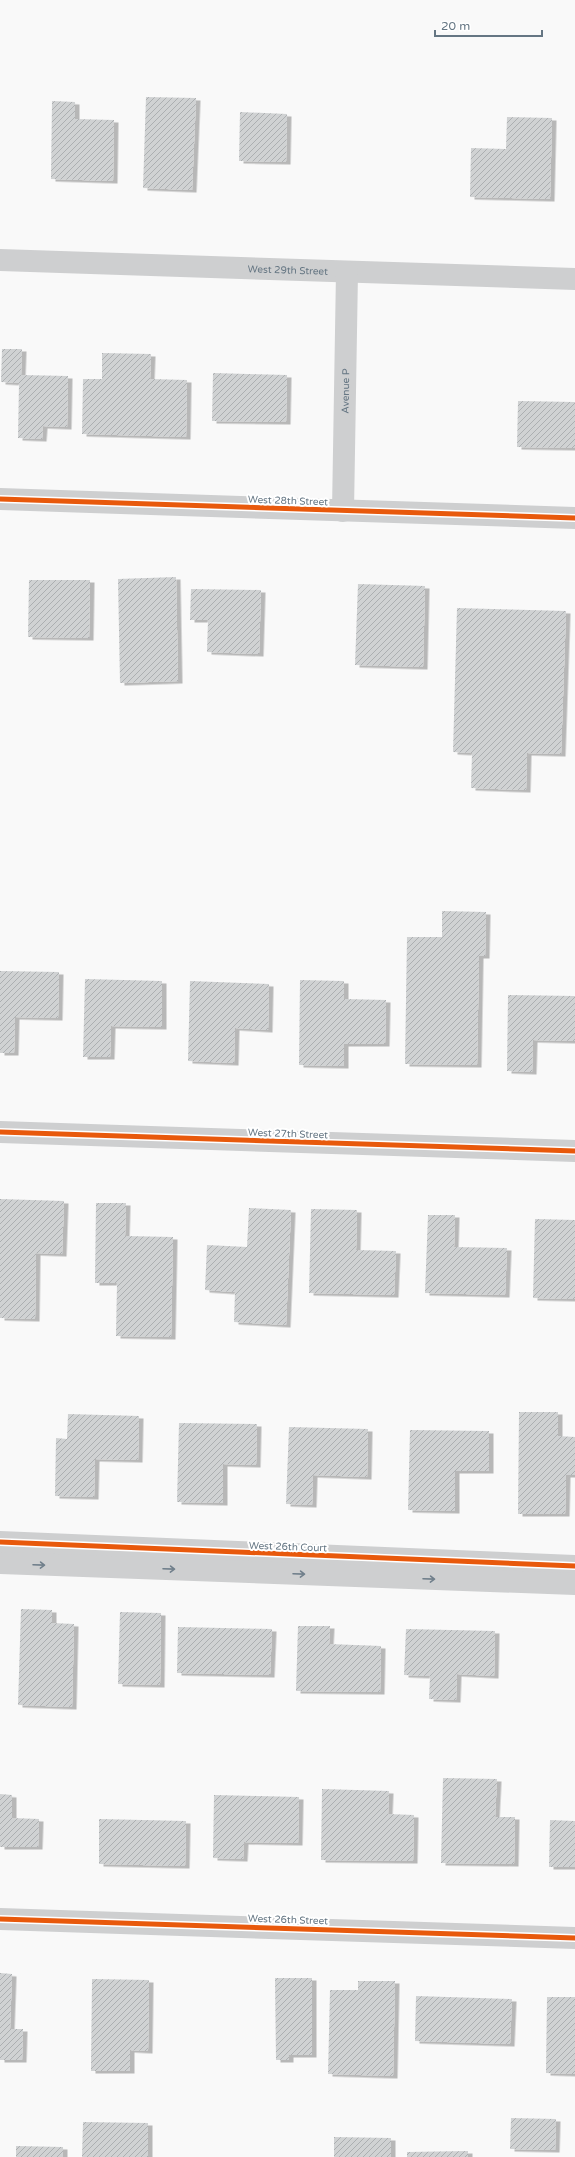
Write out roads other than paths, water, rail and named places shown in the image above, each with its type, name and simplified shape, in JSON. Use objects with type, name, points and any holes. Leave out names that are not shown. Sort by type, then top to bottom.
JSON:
[{"type":"street","name":"West 29th Street","points":[[0,260],[575,279]]},
{"type":"street","name":"Avenue P","points":[[343,510],[347,272]]},
{"type":"street","name":"West 28th Street","points":[[0,499],[575,518]]},
{"type":"street","name":"West 27th Street","points":[[0,1132],[575,1151]]},
{"type":"street","name":"West 26th Court","points":[[0,1542],[575,1566]]},
{"type":"street","points":[[0,1563],[575,1584]]},
{"type":"street","name":"West 26th Street","points":[[0,1919],[575,1938]]}]
